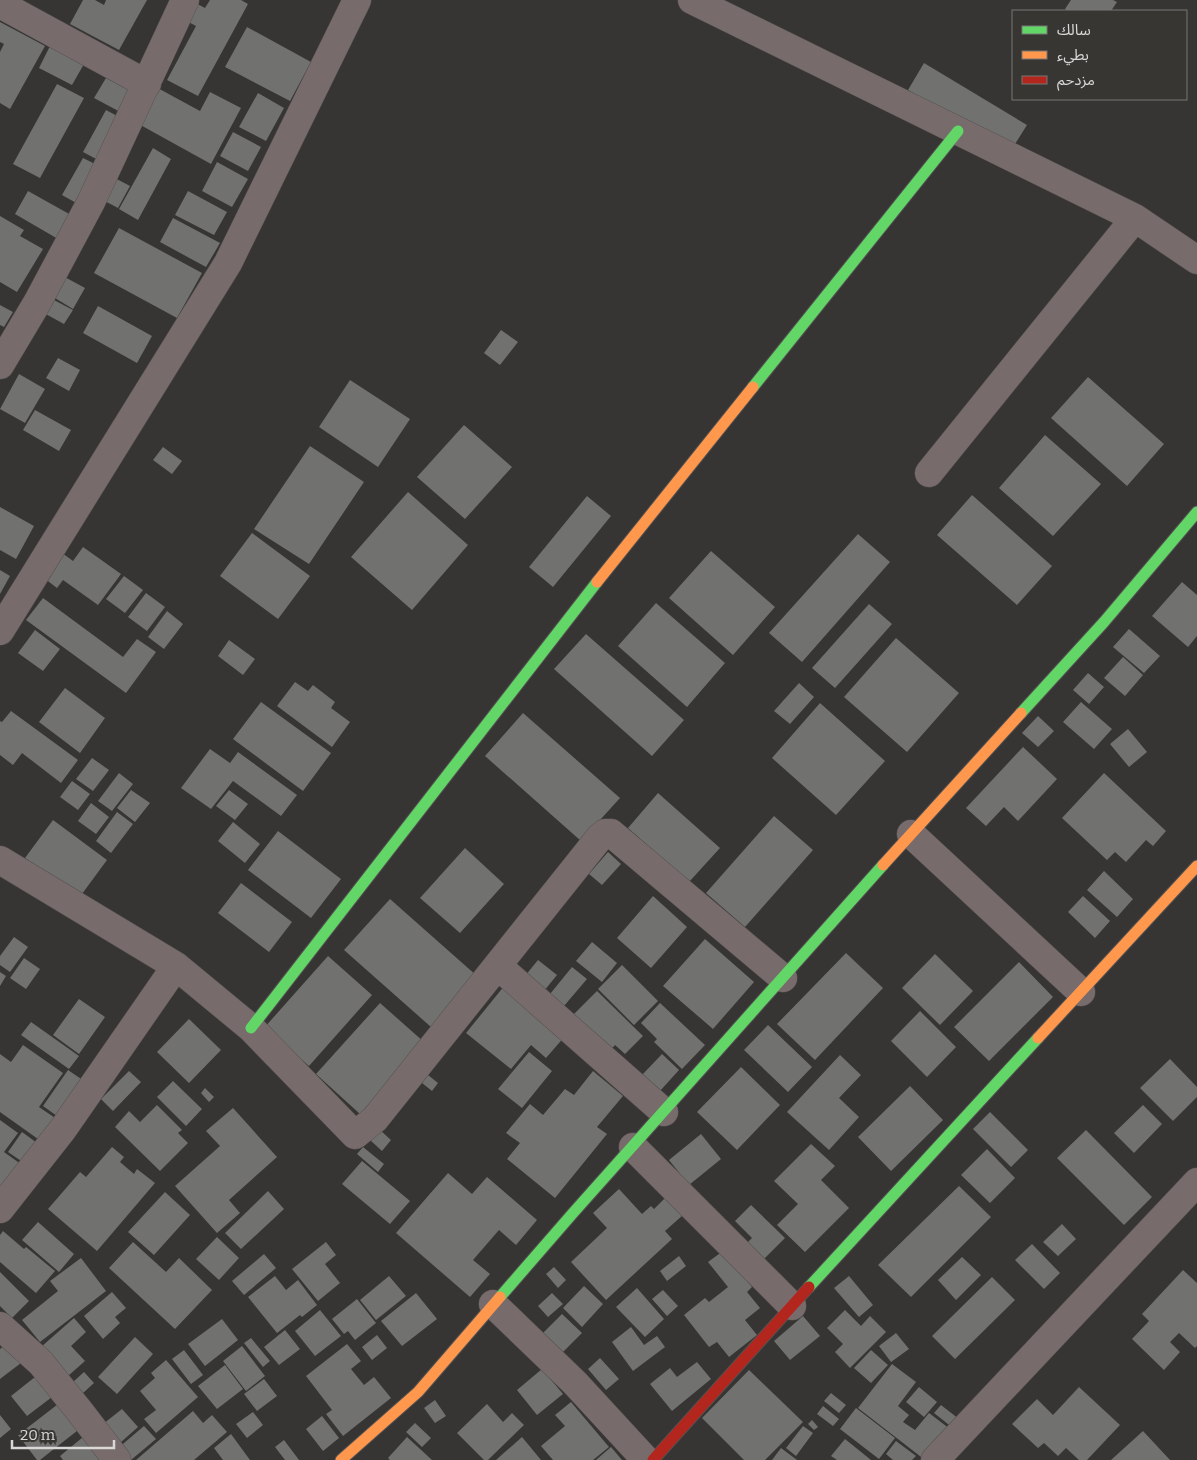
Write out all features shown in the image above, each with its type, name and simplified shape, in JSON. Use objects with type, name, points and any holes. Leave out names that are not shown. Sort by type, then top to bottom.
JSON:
[{"type":"street","points":[[0,365],[37,303],[91,202],[185,0]]},
{"type":"street","points":[[0,631],[228,263],[357,0]]},
{"type":"street","points":[[692,0],[1135,218],[1197,260]]},
{"type":"street","points":[[0,4],[147,84]]},
{"type":"street","points":[[251,1028],[603,574],[958,131]]},
{"type":"street","points":[[929,473],[1135,218]]},
{"type":"street","points":[[341,1460],[418,1392],[911,834],[1104,622],[1197,512]]},
{"type":"street","points":[[0,860],[176,966],[251,1028],[354,1135],[375,1119],[605,833],[611,833],[783,978]]},
{"type":"street","points":[[911,834],[1081,992]]},
{"type":"street","points":[[654,1460],[792,1306],[1197,866]]},
{"type":"street","points":[[0,1209],[63,1128],[176,966]]},
{"type":"street","points":[[498,966],[664,1112]]},
{"type":"street","points":[[633,1147],[792,1306]]},
{"type":"street","points":[[935,1460],[1197,1182]]},
{"type":"street","points":[[494,1304],[575,1383],[646,1460]]},
{"type":"street","points":[[0,1326],[41,1363],[116,1460]]},
{"type":"building","points":[[83,0],[95,0],[104,5],[106,0],[147,0],[119,50],[70,24]]},
{"type":"building","points":[[190,0],[205,8],[210,0],[241,0],[248,4],[198,96],[167,80],[196,26],[181,18]]},
{"type":"building","points":[[1071,0],[1113,0],[1117,2],[1112,10],[1065,9]]},
{"type":"building","points":[[0,22],[45,46],[10,109],[0,103],[0,52],[4,44],[0,42]]},
{"type":"building","points":[[247,27],[311,62],[290,101],[225,67]]},
{"type":"building","points":[[50,46],[84,64],[72,85],[39,68]]},
{"type":"building","points":[[924,63],[1027,125],[1010,152],[908,90]]},
{"type":"building","points":[[106,78],[135,93],[124,114],[94,98]]},
{"type":"building","points":[[57,84],[84,98],[40,178],[13,164]]},
{"type":"building","points":[[154,86],[200,111],[210,92],[241,108],[211,164],[135,122]]},
{"type":"building","points":[[258,93],[284,108],[266,141],[239,127]]},
{"type":"building","points":[[106,110],[121,118],[98,160],[83,152]]},
{"type":"building","points":[[233,132],[261,147],[248,171],[220,156]]},
{"type":"building","points":[[153,148],[171,159],[138,220],[119,209]]},
{"type":"building","points":[[83,158],[99,166],[78,204],[62,195]]},
{"type":"building","points":[[217,162],[248,179],[232,207],[202,191]]},
{"type":"building","points":[[111,176],[130,186],[118,208],[99,198]]},
{"type":"building","points":[[28,191],[71,215],[58,239],[15,214]]},
{"type":"building","points":[[188,191],[227,212],[214,235],[175,215]]},
{"type":"building","points":[[0,216],[24,230],[20,236],[43,249],[17,292],[0,282]]},
{"type":"building","points":[[173,218],[220,243],[206,267],[160,242]]},
{"type":"building","points":[[119,228],[202,273],[177,318],[94,273]]},
{"type":"building","points":[[61,275],[85,288],[73,309],[50,295]]},
{"type":"building","points":[[50,298],[73,310],[64,324],[42,312]]},
{"type":"building","points":[[0,305],[13,312],[4,327],[0,325]]},
{"type":"building","points":[[98,306],[152,336],[137,363],[83,333]]},
{"type":"building","points":[[501,330],[518,342],[500,365],[484,353]]},
{"type":"building","points":[[58,358],[80,370],[69,391],[46,378]]},
{"type":"building","points":[[19,374],[45,389],[25,423],[0,409]]},
{"type":"building","points":[[1088,377],[1164,444],[1127,486],[1051,418]]},
{"type":"building","points":[[350,380],[410,419],[378,467],[319,427]]},
{"type":"building","points":[[35,410],[71,430],[59,451],[23,430]]},
{"type":"building","points":[[464,425],[512,467],[465,519],[417,477]]},
{"type":"building","points":[[1045,435],[1101,484],[1053,536],[999,488]]},
{"type":"building","points":[[310,446],[364,482],[309,564],[254,529]]},
{"type":"building","points":[[163,447],[182,461],[172,474],[153,460]]},
{"type":"building","points":[[408,492],[468,545],[412,610],[351,557]]},
{"type":"building","points":[[972,495],[1052,566],[1017,605],[937,535]]},
{"type":"building","points":[[587,496],[611,516],[553,587],[529,567]]},
{"type":"building","points":[[0,507],[34,526],[16,559],[0,550]]},
{"type":"building","points":[[252,533],[310,576],[278,619],[220,576]]},
{"type":"building","points":[[858,534],[890,562],[802,662],[769,633]]},
{"type":"building","points":[[83,547],[121,574],[98,605],[63,580],[57,588],[40,575],[58,550],[73,561]]},
{"type":"building","points":[[711,551],[775,607],[733,655],[669,598]]},
{"type":"building","points":[[0,570],[10,576],[0,594]]},
{"type":"building","points":[[124,576],[143,590],[125,613],[106,599]]},
{"type":"building","points":[[1182,582],[1197,595],[1197,636],[1188,647],[1152,616]]},
{"type":"building","points":[[146,593],[165,607],[147,631],[128,617]]},
{"type":"building","points":[[43,598],[123,657],[137,639],[156,652],[126,693],[26,620]]},
{"type":"building","points":[[656,603],[725,663],[687,707],[618,646]]},
{"type":"building","points":[[869,604],[892,624],[835,688],[812,668]]},
{"type":"building","points":[[167,611],[183,624],[164,649],[148,637]]},
{"type":"building","points":[[1129,629],[1160,656],[1144,673],[1113,647]]},
{"type":"building","points":[[35,630],[60,649],[43,671],[18,653]]},
{"type":"building","points":[[586,634],[684,720],[652,756],[554,669]]},
{"type":"building","points":[[896,638],[959,693],[907,752],[844,697]]},
{"type":"building","points":[[229,640],[255,659],[243,675],[218,656]]},
{"type":"building","points":[[1123,657],[1143,675],[1125,696],[1104,678]]},
{"type":"building","points":[[1088,673],[1104,687],[1089,704],[1073,690]]},
{"type":"building","points":[[295,682],[308,691],[313,685],[335,702],[331,708],[350,722],[332,747],[277,706]]},
{"type":"building","points":[[799,683],[814,697],[790,724],[774,711]]},
{"type":"building","points":[[65,688],[105,718],[80,753],[39,722]]},
{"type":"building","points":[[261,702],[331,753],[303,791],[233,739]]},
{"type":"building","points":[[1081,702],[1112,729],[1094,749],[1063,722]]},
{"type":"building","points":[[820,703],[885,761],[836,815],[772,758]]},
{"type":"building","points":[[11,711],[78,760],[61,783],[22,753],[13,765],[0,755],[0,721],[2,722]]},
{"type":"building","points":[[523,713],[620,798],[581,841],[485,756]]},
{"type":"building","points":[[1038,716],[1054,731],[1038,747],[1022,733]]},
{"type":"building","points":[[1128,729],[1147,752],[1129,767],[1110,744]]},
{"type":"building","points":[[1023,747],[1057,779],[1018,821],[1004,807],[986,826],[966,808]]},
{"type":"building","points":[[210,749],[230,763],[238,752],[297,795],[281,816],[233,781],[211,809],[181,788]]},
{"type":"building","points":[[92,758],[109,770],[93,791],[76,779]]},
{"type":"building","points":[[119,773],[133,784],[112,811],[98,801]]},
{"type":"building","points":[[1104,773],[1166,831],[1153,846],[1146,840],[1126,862],[1115,852],[1107,860],[1062,818]]},
{"type":"building","points":[[72,781],[90,794],[78,810],[60,797]]},
{"type":"building","points":[[131,790],[150,803],[135,822],[117,808]]},
{"type":"building","points":[[229,790],[248,804],[235,820],[216,806]]},
{"type":"building","points":[[658,793],[720,848],[689,882],[628,828]]},
{"type":"building","points":[[91,803],[109,817],[96,834],[78,821]]},
{"type":"building","points":[[117,812],[133,824],[111,853],[96,841]]},
{"type":"building","points":[[774,816],[813,850],[745,927],[706,893]]},
{"type":"building","points":[[53,820],[107,860],[79,898],[25,858]]},
{"type":"building","points":[[233,822],[260,844],[245,863],[218,841]]},
{"type":"building","points":[[278,831],[341,879],[311,918],[248,870]]},
{"type":"building","points":[[465,848],[504,884],[460,933],[420,898]]},
{"type":"building","points":[[608,852],[621,864],[602,885],[589,874]]},
{"type":"building","points":[[1104,871],[1133,899],[1117,917],[1087,890]]},
{"type":"building","points":[[241,883],[292,922],[269,952],[218,913]]},
{"type":"building","points":[[653,896],[687,927],[651,968],[617,938]]},
{"type":"building","points":[[1083,896],[1110,921],[1095,938],[1068,912]]},
{"type":"building","points":[[390,899],[477,976],[431,1027],[344,950]]},
{"type":"building","points":[[14,937],[28,947],[10,972],[0,965],[0,956]]},
{"type":"building","points":[[705,939],[754,982],[713,1029],[663,986]]},
{"type":"building","points":[[592,942],[617,963],[602,982],[576,961]]},
{"type":"building","points":[[846,953],[883,988],[815,1060],[777,1024]]},
{"type":"building","points":[[935,954],[973,991],[940,1025],[902,988]]},
{"type":"building","points":[[328,956],[372,995],[309,1066],[264,1028]]},
{"type":"building","points":[[24,958],[40,969],[26,989],[10,978]]},
{"type":"building","points":[[538,960],[557,975],[544,991],[525,976]]},
{"type":"building","points":[[1019,962],[1053,997],[989,1061],[954,1027]]},
{"type":"building","points":[[622,965],[658,1001],[634,1025],[598,989]]},
{"type":"building","points":[[572,967],[587,979],[564,1006],[550,994]]},
{"type":"building","points":[[0,972],[6,976],[0,986]]},
{"type":"building","points":[[505,985],[566,1035],[546,1058],[531,1045],[511,1069],[466,1033]]},
{"type":"building","points":[[597,991],[643,1036],[625,1054],[615,1045],[609,1052],[572,1016]]},
{"type":"building","points":[[79,999],[105,1017],[79,1054],[53,1035]]},
{"type":"building","points":[[380,1003],[424,1042],[360,1114],[316,1074]]},
{"type":"building","points":[[660,1003],[705,1045],[682,1069],[654,1042],[657,1039],[641,1023]]},
{"type":"building","points":[[920,1011],[956,1047],[927,1077],[891,1041]]},
{"type":"building","points":[[189,1019],[221,1050],[189,1083],[157,1052]]},
{"type":"building","points":[[31,1022],[79,1056],[69,1069],[21,1035]]},
{"type":"building","points":[[768,1025],[812,1067],[788,1092],[744,1050]]},
{"type":"building","points":[[23,1045],[63,1073],[39,1107],[61,1122],[45,1144],[0,1112],[0,1054],[11,1062]]},
{"type":"building","points":[[529,1052],[552,1071],[522,1108],[498,1089]]},
{"type":"building","points":[[662,1054],[679,1070],[660,1091],[642,1075]]},
{"type":"building","points":[[840,1055],[861,1075],[839,1098],[859,1117],[829,1150],[787,1112]]},
{"type":"building","points":[[1170,1059],[1197,1087],[1197,1097],[1173,1121],[1140,1088]]},
{"type":"building","points":[[741,1067],[780,1105],[737,1150],[697,1112]]},
{"type":"building","points":[[68,1070],[90,1085],[64,1121],[43,1106]]},
{"type":"building","points":[[129,1071],[141,1082],[113,1111],[101,1099]]},
{"type":"building","points":[[593,1071],[623,1096],[597,1127],[607,1134],[555,1198],[507,1159],[520,1143],[506,1133],[530,1104],[543,1115],[565,1089],[574,1095]]},
{"type":"building","points":[[428,1075],[438,1083],[432,1091],[422,1083]]},
{"type":"building","points":[[173,1081],[202,1109],[186,1126],[157,1097]]},
{"type":"building","points":[[910,1086],[943,1120],[891,1171],[858,1137]]},
{"type":"building","points":[[205,1088],[214,1097],[209,1102],[201,1093]]},
{"type":"building","points":[[157,1105],[182,1130],[178,1133],[188,1143],[160,1171],[115,1127],[129,1111],[140,1122]]},
{"type":"building","points":[[1143,1105],[1162,1124],[1134,1153],[1114,1133]]},
{"type":"building","points":[[233,1108],[277,1157],[229,1200],[240,1213],[217,1233],[175,1186],[220,1146],[206,1131]]},
{"type":"building","points":[[990,1112],[1028,1150],[1011,1167],[973,1129]]},
{"type":"building","points":[[0,1120],[18,1133],[4,1152],[25,1167],[0,1202]]},
{"type":"building","points":[[380,1130],[391,1140],[382,1151],[370,1140]]},
{"type":"building","points":[[1086,1130],[1152,1197],[1124,1225],[1057,1158]]},
{"type":"building","points":[[22,1132],[44,1148],[30,1167],[8,1152]]},
{"type":"building","points":[[701,1134],[721,1159],[689,1185],[669,1160]]},
{"type":"building","points":[[811,1144],[835,1166],[821,1180],[849,1208],[805,1252],[777,1225],[798,1204],[774,1181]]},
{"type":"building","points":[[112,1147],[124,1157],[120,1162],[134,1174],[137,1169],[155,1183],[97,1251],[48,1209],[80,1172],[86,1177]]},
{"type":"building","points":[[363,1147],[384,1164],[378,1172],[357,1154]]},
{"type":"building","points":[[987,1149],[1015,1178],[990,1203],[961,1175]]},
{"type":"building","points":[[362,1161],[410,1201],[390,1224],[342,1184]]},
{"type":"building","points":[[448,1173],[472,1194],[487,1177],[537,1220],[516,1245],[499,1230],[473,1260],[490,1274],[470,1297],[396,1233]]},
{"type":"building","points":[[959,1186],[991,1217],[911,1297],[878,1265]]},
{"type":"building","points":[[619,1189],[642,1214],[651,1206],[654,1209],[666,1197],[683,1215],[665,1231],[672,1239],[606,1300],[571,1262],[607,1228],[593,1213]]},
{"type":"building","points":[[268,1191],[284,1209],[241,1249],[225,1233]]},
{"type":"building","points":[[165,1192],[190,1215],[154,1255],[128,1232]]},
{"type":"building","points":[[751,1205],[785,1238],[761,1262],[744,1246],[752,1238],[735,1221]]},
{"type":"building","points":[[38,1222],[74,1254],[59,1272],[22,1240]]},
{"type":"building","points":[[1062,1224],[1076,1239],[1058,1256],[1043,1242]]},
{"type":"building","points":[[3,1231],[55,1271],[36,1293],[0,1262],[0,1235]]},
{"type":"building","points":[[217,1237],[239,1258],[219,1280],[196,1259]]},
{"type":"building","points":[[133,1242],[166,1272],[179,1258],[212,1290],[175,1329],[109,1268]]},
{"type":"building","points":[[326,1242],[336,1255],[325,1264],[340,1283],[318,1301],[292,1269]]},
{"type":"building","points":[[1032,1244],[1060,1273],[1044,1289],[1015,1260]]},
{"type":"building","points":[[723,1251],[752,1287],[747,1292],[760,1308],[745,1320],[757,1335],[729,1357],[717,1342],[709,1347],[684,1315],[705,1298],[709,1302],[728,1287],[708,1262]]},
{"type":"building","points":[[264,1254],[276,1268],[244,1295],[232,1281]]},
{"type":"building","points":[[679,1256],[686,1266],[667,1281],[660,1271]]},
{"type":"building","points":[[962,1257],[981,1275],[956,1300],[938,1280]]},
{"type":"building","points":[[81,1258],[106,1291],[40,1342],[22,1320],[58,1291],[50,1281]]},
{"type":"building","points":[[554,1267],[566,1280],[558,1288],[546,1274]]},
{"type":"building","points":[[1183,1270],[1197,1283],[1197,1346],[1195,1348],[1179,1333],[1170,1342],[1180,1352],[1164,1370],[1132,1339],[1149,1321],[1142,1314]]},
{"type":"building","points":[[0,1272],[29,1301],[12,1318],[0,1306]]},
{"type":"building","points":[[275,1276],[286,1290],[298,1280],[317,1305],[302,1317],[300,1315],[277,1333],[248,1297]]},
{"type":"building","points":[[389,1276],[406,1296],[376,1320],[360,1300]]},
{"type":"building","points":[[849,1276],[873,1305],[859,1317],[834,1288]]},
{"type":"building","points":[[992,1277],[1015,1300],[955,1359],[932,1336]]},
{"type":"building","points":[[584,1286],[603,1304],[582,1327],[563,1308]]},
{"type":"building","points":[[637,1288],[664,1319],[645,1337],[616,1307]]},
{"type":"building","points":[[663,1290],[678,1306],[667,1316],[652,1299]]},
{"type":"building","points":[[112,1292],[126,1308],[115,1317],[120,1323],[103,1339],[84,1316]]},
{"type":"building","points":[[416,1293],[437,1319],[402,1346],[381,1321]]},
{"type":"building","points":[[552,1293],[563,1304],[548,1317],[538,1306]]},
{"type":"building","points":[[357,1299],[376,1323],[355,1340],[348,1331],[344,1334],[332,1319]]},
{"type":"building","points":[[320,1310],[341,1336],[315,1356],[295,1331]]},
{"type":"building","points":[[845,1310],[861,1326],[870,1316],[886,1332],[850,1368],[835,1352],[843,1344],[827,1328]]},
{"type":"building","points":[[562,1314],[582,1333],[562,1353],[542,1334]]},
{"type":"building","points":[[803,1316],[820,1336],[790,1360],[774,1341]]},
{"type":"building","points":[[74,1318],[86,1332],[71,1346],[85,1361],[68,1376],[41,1347]]},
{"type":"building","points":[[222,1319],[238,1340],[205,1366],[188,1344]]},
{"type":"building","points":[[631,1327],[644,1345],[657,1336],[665,1347],[633,1371],[612,1342]]},
{"type":"building","points":[[285,1330],[300,1349],[279,1365],[264,1347]]},
{"type":"building","points":[[896,1333],[909,1349],[891,1362],[879,1346]]},
{"type":"building","points":[[377,1335],[387,1348],[372,1360],[362,1347]]},
{"type":"building","points":[[135,1337],[153,1354],[117,1394],[98,1377]]},
{"type":"building","points":[[251,1338],[270,1361],[263,1367],[244,1343]]},
{"type":"building","points":[[6,1344],[21,1363],[0,1379],[0,1349]]},
{"type":"building","points":[[347,1344],[361,1361],[351,1369],[364,1385],[374,1377],[391,1398],[343,1436],[326,1414],[332,1410],[306,1376]]},
{"type":"building","points":[[242,1346],[265,1376],[246,1391],[223,1361]]},
{"type":"building","points":[[184,1350],[203,1375],[191,1384],[172,1359]]},
{"type":"building","points":[[871,1350],[888,1365],[871,1383],[854,1368]]},
{"type":"building","points":[[600,1358],[619,1379],[606,1390],[588,1369]]},
{"type":"building","points":[[166,1360],[198,1397],[156,1433],[144,1419],[156,1410],[140,1391],[155,1378],[151,1373]]},
{"type":"building","points":[[697,1362],[711,1379],[672,1411],[650,1384],[670,1368],[677,1377]]},
{"type":"building","points":[[892,1364],[916,1382],[898,1406],[909,1415],[903,1422],[915,1430],[929,1413],[950,1429],[925,1460],[858,1408]]},
{"type":"building","points":[[225,1365],[243,1389],[217,1409],[198,1386]]},
{"type":"building","points":[[542,1369],[563,1394],[537,1415],[517,1390]]},
{"type":"building","points":[[749,1370],[803,1422],[765,1460],[744,1460],[702,1418]]},
{"type":"building","points":[[84,1372],[94,1383],[83,1393],[73,1382]]},
{"type":"building","points":[[40,1373],[56,1394],[27,1416],[11,1396]]},
{"type":"building","points":[[264,1379],[277,1396],[257,1411],[244,1394]]},
{"type":"building","points":[[919,1387],[937,1402],[924,1417],[906,1402]]},
{"type":"building","points":[[1079,1387],[1120,1425],[1087,1460],[1079,1460],[1066,1448],[1058,1456],[1044,1443],[1038,1448],[1012,1424],[1037,1399],[1053,1415]]},
{"type":"building","points":[[831,1393],[846,1405],[839,1413],[824,1401]]},
{"type":"building","points":[[435,1400],[446,1416],[435,1423],[424,1408]]},
{"type":"building","points":[[62,1401],[82,1427],[40,1460],[37,1460],[18,1435]]},
{"type":"building","points":[[571,1402],[609,1447],[593,1460],[553,1460],[541,1446],[565,1426],[555,1415]]},
{"type":"building","points":[[487,1404],[503,1422],[512,1413],[524,1425],[488,1460],[484,1460],[457,1433]]},
{"type":"building","points":[[941,1405],[959,1419],[953,1428],[934,1413]]},
{"type":"building","points":[[823,1406],[839,1419],[833,1426],[817,1414]]},
{"type":"building","points":[[856,1408],[895,1438],[879,1459],[840,1429]]},
{"type":"building","points":[[122,1409],[138,1427],[120,1443],[103,1424]]},
{"type":"building","points":[[193,1411],[203,1423],[212,1415],[227,1432],[194,1460],[136,1460]]},
{"type":"building","points":[[253,1412],[263,1425],[247,1438],[236,1424]]},
{"type":"building","points":[[0,1415],[11,1429],[0,1438]]},
{"type":"building","points":[[322,1416],[339,1438],[323,1451],[306,1429]]},
{"type":"building","points":[[812,1420],[818,1427],[814,1430],[808,1424]]},
{"type":"building","points":[[415,1423],[431,1438],[422,1447],[406,1432]]},
{"type":"building","points":[[144,1426],[156,1439],[131,1460],[127,1460],[117,1449]]},
{"type":"building","points":[[803,1426],[813,1433],[796,1456],[786,1448]]},
{"type":"building","points":[[1143,1431],[1170,1460],[1111,1460]]},
{"type":"building","points":[[231,1434],[250,1460],[223,1460],[214,1448]]},
{"type":"building","points":[[83,1437],[101,1460],[63,1460],[60,1456]]},
{"type":"building","points":[[407,1437],[432,1460],[390,1460],[388,1458]]},
{"type":"building","points":[[522,1437],[541,1460],[496,1460]]},
{"type":"building","points":[[845,1439],[871,1460],[837,1460],[831,1456]]},
{"type":"building","points":[[284,1440],[299,1460],[285,1460],[275,1447]]},
{"type":"building","points":[[896,1441],[916,1456],[912,1460],[893,1460],[886,1454]]},
{"type":"building","points":[[611,1447],[622,1460],[596,1460]]},
{"type":"building","points":[[781,1448],[797,1460],[772,1460]]},
{"type":"traffic: fast","points":[[753,387],[958,131]]},
{"type":"traffic: fast","points":[[1021,713],[1104,622],[1197,512]]},
{"type":"traffic: fast","points":[[251,1028],[597,582]]},
{"type":"traffic: fast","points":[[500,1297],[883,865]]},
{"type":"traffic: fast","points":[[809,1287],[1038,1038]]},
{"type":"traffic: slow","points":[[597,582],[753,387]]},
{"type":"traffic: slow","points":[[883,865],[1021,713]]},
{"type":"traffic: slow","points":[[1038,1038],[1197,866]]},
{"type":"traffic: slow","points":[[341,1460],[418,1392],[500,1297]]},
{"type":"traffic: jam","points":[[653,1460],[809,1287]]}]
